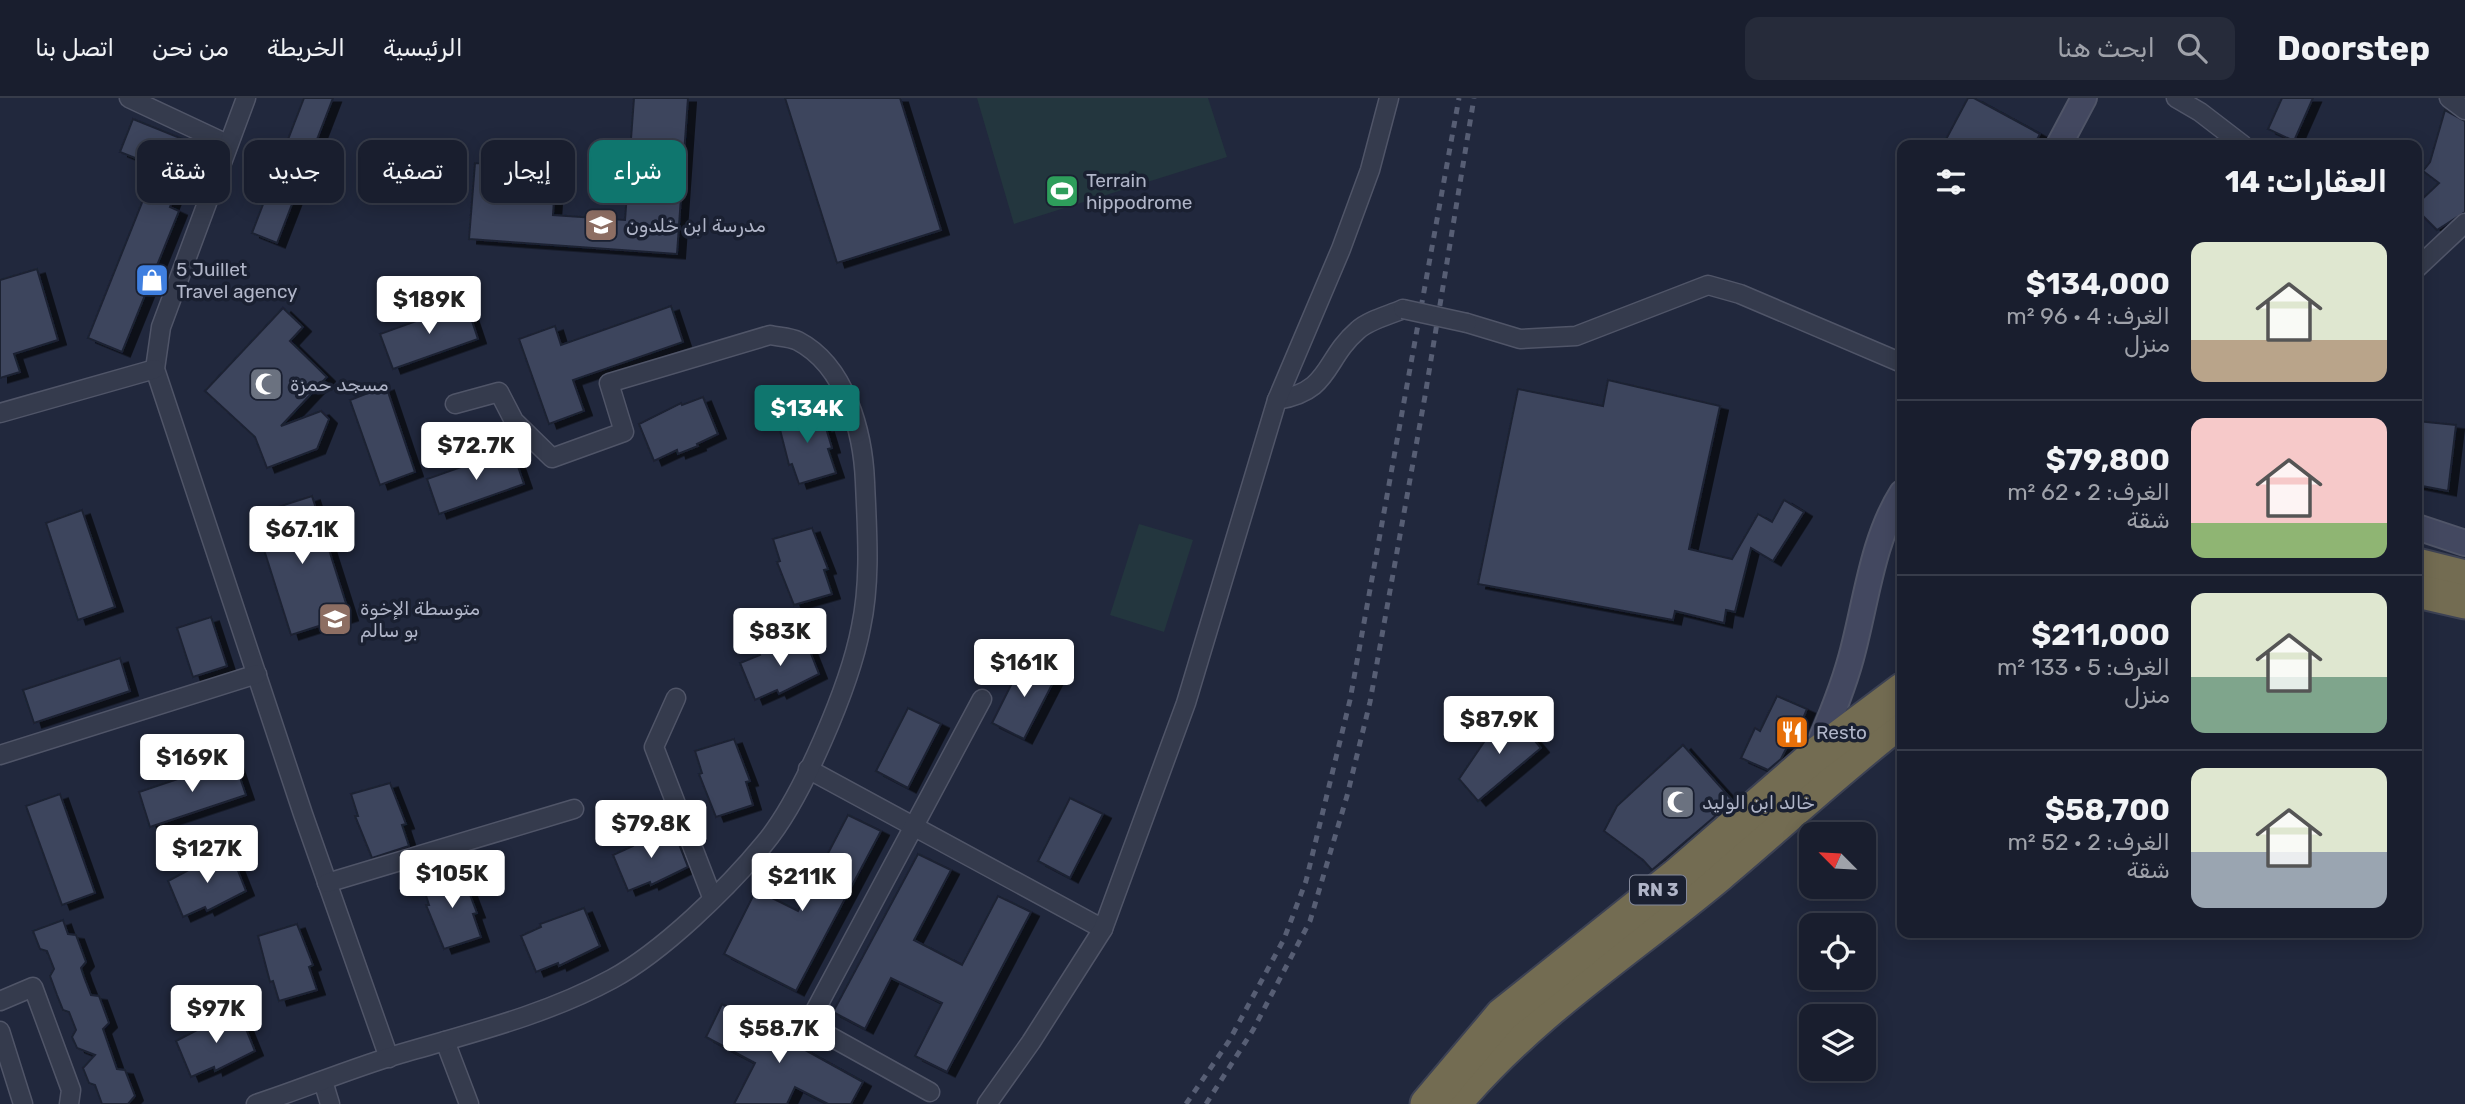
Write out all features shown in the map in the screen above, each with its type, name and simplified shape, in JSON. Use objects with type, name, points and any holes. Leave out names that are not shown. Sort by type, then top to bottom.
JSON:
[{"type":"highway","points":[[2422,566],[2465,577]]},
{"type":"highway","points":[[2422,592],[2465,602]]},
{"type":"highway","name":"RN 3","points":[[1427,1104],[1502,1015],[1677,875],[1814,756],[1897,694]]},
{"type":"highway","name":"RN 3","points":[[1455,1104],[1479,1074],[1546,1010],[1718,876],[1821,785],[1897,724]]},
{"type":"main road","points":[[2062,140],[2084,98]]},
{"type":"main road","points":[[1814,756],[1833,713],[1851,659],[1883,533],[1897,504]]},
{"type":"main road","points":[[2422,529],[2465,543]]},
{"type":"street","points":[[129,98],[218,140]]},
{"type":"street","points":[[229,140],[246,98]]},
{"type":"street","points":[[987,1104],[1103,929],[1186,703],[1277,400],[1350,226],[1370,170],[1389,98]]},
{"type":"street","points":[[2176,98],[2200,112],[2236,140]]},
{"type":"street","points":[[2449,98],[2465,110]]},
{"type":"street","points":[[206,203],[161,327],[155,369],[327,883],[389,1058]]},
{"type":"street","points":[[2422,263],[2465,223]]},
{"type":"street","points":[[1277,400],[1301,396],[1318,383],[1358,329],[1404,309],[1467,323],[1520,339],[1576,336],[1708,285],[1740,294],[1897,361]]},
{"type":"street","points":[[256,1104],[556,1005],[614,978],[667,939],[766,842],[808,769],[837,704],[862,627],[868,555],[864,455],[845,394],[824,360],[797,341],[770,335],[609,383],[624,432],[552,458],[514,421],[499,392],[455,404]]},
{"type":"street","points":[[0,413],[155,369]]},
{"type":"street","points":[[0,755],[257,674]]},
{"type":"street","points":[[676,698],[654,747],[712,897]]},
{"type":"street","points":[[930,1092],[808,1024],[982,699]]},
{"type":"street","points":[[808,769],[1103,929]]},
{"type":"street","points":[[327,883],[574,809]]},
{"type":"street","points":[[0,1001],[33,988],[71,1090],[69,1104]]},
{"type":"street","points":[[0,1031],[23,1104]]},
{"type":"street","points":[[446,1041],[469,1104]]},
{"type":"street","points":[[323,1080],[330,1104]]},
{"type":"shaded area","name":"Terrain hippodrome","points":[[977,98],[1208,98],[1227,157],[1014,224]]},
{"type":"shaded area","points":[[1139,524],[1193,540],[1164,632],[1110,615]]},
{"type":"building","points":[[304,98],[333,98],[317,140],[288,140]]},
{"type":"building","points":[[634,98],[688,98],[685,140],[631,140]]},
{"type":"building","points":[[785,98],[900,98],[941,230],[837,263]]},
{"type":"building","points":[[1968,98],[1974,98],[2040,134],[2037,140],[1946,140]]},
{"type":"building","points":[[2282,98],[2313,98],[2294,140],[2268,129]]},
{"type":"building","points":[[2445,110],[2465,121],[2465,212],[2437,230],[2422,215],[2422,199],[2439,183],[2423,171],[2430,162]]},
{"type":"building","points":[[133,119],[185,140],[137,140],[137,159],[120,152]]},
{"type":"building","points":[[475,163],[481,163],[481,203],[554,203],[553,215],[625,220],[626,203],[681,203],[677,254],[469,239]]},
{"type":"building","points":[[142,203],[172,203],[170,207],[179,211],[122,352],[88,338]]},
{"type":"building","points":[[264,203],[292,203],[277,243],[252,233]]},
{"type":"building","points":[[37,269],[58,340],[14,354],[20,372],[0,378],[0,280]]},
{"type":"building","points":[[466,303],[478,339],[393,369],[380,334]]},
{"type":"building","points":[[671,306],[683,342],[573,380],[584,411],[549,424],[519,339],[555,326],[561,345]]},
{"type":"building","name":"مسجد حمزة","points":[[283,308],[303,327],[290,341],[327,377],[281,426],[321,411],[329,419],[317,449],[267,468],[255,437],[205,391]]},
{"type":"building","points":[[1608,380],[1720,406],[1689,549],[1732,559],[1758,514],[1772,522],[1784,500],[1804,512],[1773,561],[1751,548],[1735,612],[1726,610],[1724,623],[1675,611],[1673,620],[1478,584],[1518,389],[1603,406]]},
{"type":"building","points":[[386,386],[415,472],[380,485],[350,400]]},
{"type":"building","points":[[703,397],[718,434],[697,444],[698,446],[678,454],[677,450],[654,461],[639,424],[681,403],[682,405]]},
{"type":"building","points":[[816,407],[823,429],[826,428],[832,448],[828,449],[836,473],[799,484],[792,464],[789,465],[777,418]]},
{"type":"building","points":[[2422,422],[2456,425],[2448,491],[2422,486]]},
{"type":"building","points":[[512,449],[524,484],[439,514],[427,479]]},
{"type":"building","points":[[312,496],[350,616],[291,635],[253,515]]},
{"type":"building","points":[[82,510],[115,607],[78,620],[46,523]]},
{"type":"building","points":[[812,528],[828,569],[824,570],[832,594],[794,605],[777,562],[780,561],[773,539]]},
{"type":"building","points":[[211,617],[227,666],[193,677],[177,628]]},
{"type":"building","points":[[804,636],[819,674],[779,694],[777,690],[755,700],[740,663],[760,655],[759,652]]},
{"type":"building","points":[[120,658],[130,691],[34,723],[23,690]]},
{"type":"building","points":[[1024,659],[1057,675],[1024,739],[992,723]]},
{"type":"building","points":[[1777,696],[1807,709],[1792,745],[1789,743],[1781,759],[1768,770],[1741,758],[1755,728],[1760,731]]},
{"type":"building","points":[[908,708],[941,724],[908,788],[876,771]]},
{"type":"building","points":[[1507,708],[1541,748],[1478,801],[1459,779]]},
{"type":"building","points":[[734,739],[750,781],[746,782],[753,805],[716,817],[699,774],[702,773],[695,751]]},
{"type":"building","name":"خالد ابن الوليد","points":[[1683,745],[1733,801],[1652,870],[1604,831],[1617,806]]},
{"type":"building","points":[[234,760],[246,795],[150,827],[139,792]]},
{"type":"building","points":[[390,783],[406,824],[402,825],[409,846],[372,858],[355,816],[358,816],[351,794]]},
{"type":"building","points":[[60,794],[95,893],[62,905],[26,806]]},
{"type":"building","points":[[1070,798],[1103,814],[1070,878],[1038,861]]},
{"type":"building","points":[[848,815],[881,831],[796,991],[724,954],[756,890],[798,911]]},
{"type":"building","points":[[673,829],[688,867],[651,885],[650,882],[628,891],[613,855],[633,846],[632,843]]},
{"type":"building","points":[[231,853],[246,891],[207,911],[205,907],[183,917],[168,881],[209,859],[210,862]]},
{"type":"building","points":[[918,854],[951,870],[914,940],[962,965],[998,896],[1031,912],[947,1072],[915,1056],[942,1003],[891,978],[865,1029],[833,1012]]},
{"type":"building","points":[[461,871],[477,913],[473,914],[481,937],[444,949],[426,905],[429,905],[422,883]]},
{"type":"building","points":[[584,908],[600,946],[559,966],[558,963],[536,972],[521,936],[541,927],[540,924]]},
{"type":"building","points":[[63,920],[68,934],[76,935],[86,962],[81,968],[84,977],[91,995],[99,996],[109,1023],[103,1029],[117,1069],[125,1070],[135,1096],[128,1104],[102,1104],[95,1085],[89,1083],[83,1068],[95,1055],[77,1048],[72,1037],[76,1030],[69,1012],[63,1010],[50,976],[54,969],[47,951],[40,949],[33,931]]},
{"type":"building","points":[[297,924],[313,965],[309,967],[317,990],[279,1001],[273,981],[270,982],[258,936]]},
{"type":"building","points":[[722,1004],[863,1082],[851,1104],[828,1104],[795,1087],[787,1104],[734,1104],[755,1063],[706,1037]]},
{"type":"building","points":[[240,1014],[255,1051],[215,1071],[214,1067],[191,1077],[176,1041],[218,1019],[219,1022]]},
{"type":"railway","points":[[1186,1104],[1229,1041],[1284,939],[1306,881],[1350,700],[1459,98]]},
{"type":"railway","points":[[1206,1104],[1253,1030],[1310,921],[1347,796],[1370,702],[1425,396],[1474,98]]},
{"type":"place","name":"Terrain hippodrome","points":[[1062,191]]},
{"type":"place","name":"مدرسة ابن خلدون","points":[[601,225]]},
{"type":"place","name":"5 Juillet Travel agency","points":[[152,280]]},
{"type":"place","name":"مسجد حمزة","points":[[266,384]]},
{"type":"place","name":"متوسطة الإخوة بو سالم","points":[[335,619]]},
{"type":"place","name":"Resto","points":[[1792,732]]},
{"type":"place","name":"خالد ابن الوليد","points":[[1678,802]]}]
